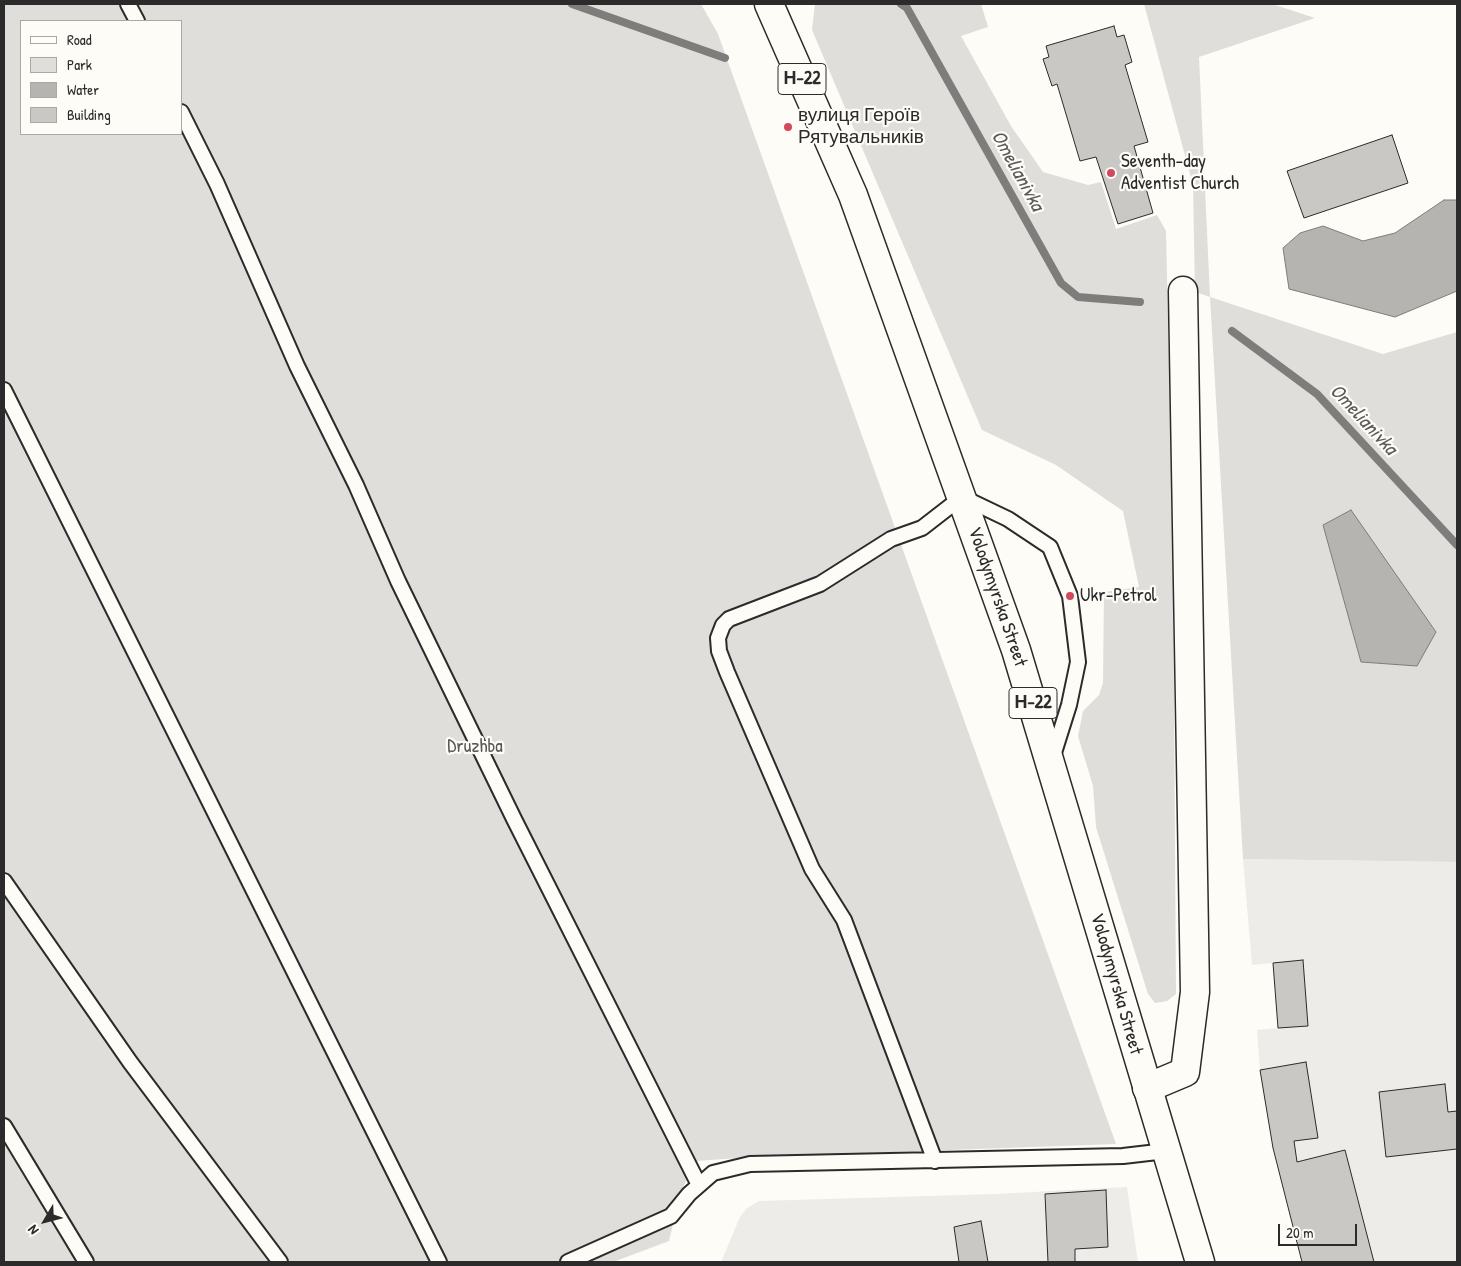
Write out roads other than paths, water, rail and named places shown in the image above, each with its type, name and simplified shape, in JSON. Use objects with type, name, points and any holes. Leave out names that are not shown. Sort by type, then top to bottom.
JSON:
[{"type":"main road","name":"Volodymyrska Street","points":[[768,4],[853,195],[1016,650],[1200,1262]]},
{"type":"main road","points":[[1147,1088],[1185,1072],[1195,992],[1183,291]]},
{"type":"lane","points":[[128,4],[136,20]]},
{"type":"lane","points":[[182,114],[217,184],[298,366],[356,485],[398,581],[514,819],[699,1185]]},
{"type":"lane","points":[[4,390],[439,1262]]},
{"type":"lane","points":[[935,1161],[844,920],[812,869],[719,651],[718,638],[723,625],[729,619],[820,584],[891,539],[922,528],[962,498],[1008,519],[1050,548],[1070,596],[1078,662],[1069,705],[1051,762]]},
{"type":"lane","points":[[4,881],[130,1062],[280,1262]]},
{"type":"lane","points":[[4,1126],[86,1262]]},
{"type":"lane","points":[[568,1262],[671,1216],[699,1185],[714,1173],[750,1164],[1123,1156],[1166,1152]]},
{"type":"water","points":[[1444,200],[1457,200],[1457,291],[1395,317],[1289,289],[1283,248],[1300,233],[1323,226],[1363,241],[1395,233]]},
{"type":"water","points":[[1351,510],[1436,632],[1417,666],[1361,662],[1323,525]]},
{"type":"waterway","name":"Omelianivka","points":[[572,4],[725,58]]},
{"type":"waterway","name":"Omelianivka","points":[[901,4],[907,8],[1061,283],[1078,297],[1140,302]]},
{"type":"waterway","name":"Omelianivka","points":[[1232,331],[1317,394],[1457,545]]},
{"type":"place","name":"вулиця Героїв Рятувальників","points":[[788,127]]},
{"type":"place","name":"Seventh-day Adventist Church","points":[[1111,173]]},
{"type":"place","name":"Ukr-Petrol","points":[[1070,596]]},
{"type":"park label","name":"Druzhba","points":[[475,747]]}]
